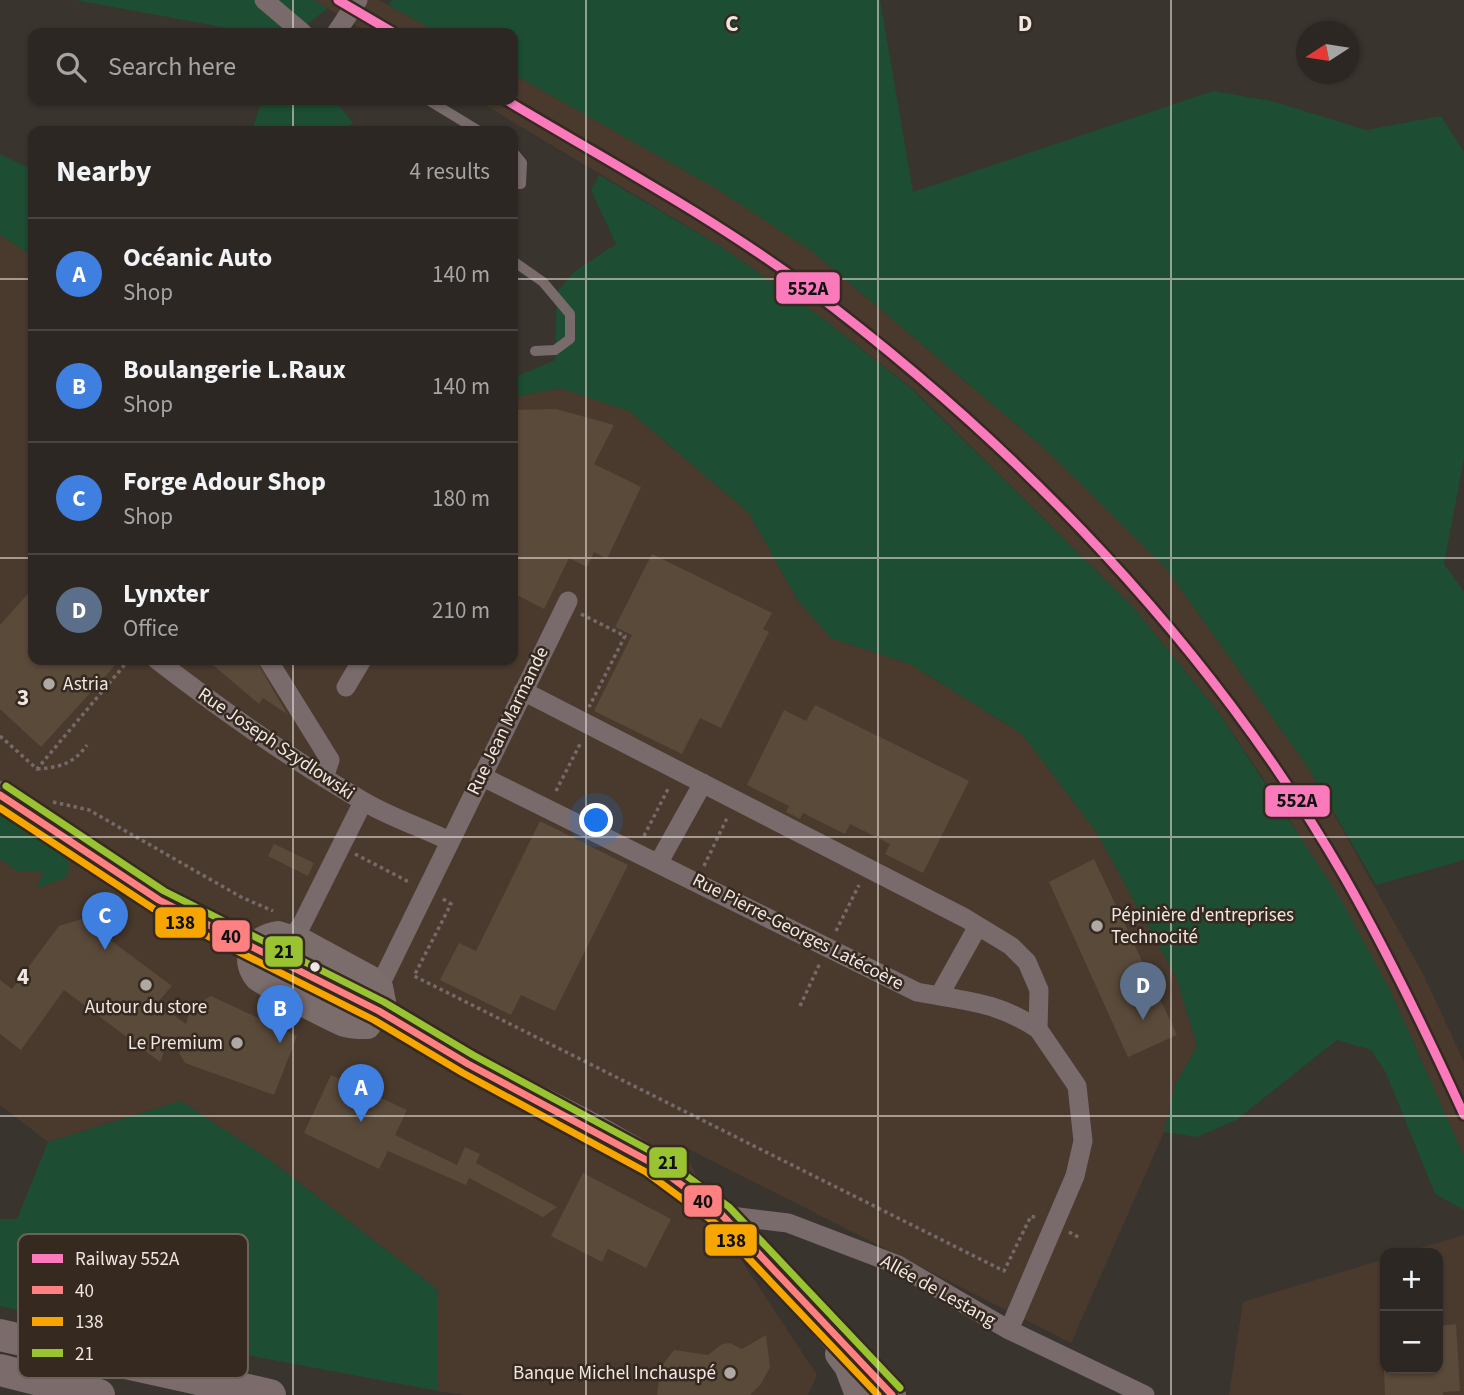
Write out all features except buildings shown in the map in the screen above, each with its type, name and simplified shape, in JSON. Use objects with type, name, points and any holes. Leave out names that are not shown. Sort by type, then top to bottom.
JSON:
[{"type":"main road","points":[[0,795],[116,874],[252,949]]},
{"type":"main road","points":[[379,999],[367,1025],[345,1023],[259,979],[251,962],[252,949],[264,937],[291,937],[379,999],[468,1063],[652,1163],[722,1215],[892,1395]]},
{"type":"main road","points":[[784,1278],[848,1366],[859,1395]]},
{"type":"main road","points":[[0,1335],[18,1339]]},
{"type":"main road","points":[[0,1370],[18,1375]]},
{"type":"main road","points":[[32,1378],[99,1395]]},
{"type":"main road","points":[[194,1378],[270,1395]]},
{"type":"street","points":[[264,0],[297,28]]},
{"type":"street","points":[[339,28],[358,0]]},
{"type":"street","name":"Rue Jean Marmande","points":[[379,999],[449,841],[523,691],[572,606]]},
{"type":"street","name":"Rue Joseph Szydlowski","points":[[164,665],[254,734],[363,802]]},
{"type":"street","points":[[271,665],[330,760],[324,778]]},
{"type":"street","points":[[346,687],[359,665]]},
{"type":"street","points":[[523,691],[584,728],[703,783],[978,926],[1011,946],[1027,962],[1039,990],[1038,1029]]},
{"type":"street","name":"Rue Pierre-Georges Latécoère","points":[[481,776],[917,992],[989,1004],[1016,1014],[1038,1029],[1077,1086],[1083,1141],[1075,1176],[1009,1330]]},
{"type":"street","points":[[659,862],[703,783]]},
{"type":"street","points":[[291,937],[301,926],[363,802],[449,841]]},
{"type":"street","points":[[939,996],[978,926]]},
{"type":"street","name":"Allée de Lestang","points":[[722,1215],[788,1223],[898,1265],[1009,1330],[1145,1395]]},
{"type":"lane","points":[[436,105],[471,126]]},
{"type":"lane","points":[[518,158],[522,163],[521,184],[518,184]]},
{"type":"lane","points":[[518,264],[543,282],[570,314],[570,339],[555,350],[534,351]]},
{"type":"lane","points":[[848,1366],[867,1395]]},
{"type":"path","points":[[548,807],[625,636],[572,606]]},
{"type":"path","points":[[37,769],[124,665]]},
{"type":"path","points":[[0,736],[37,769],[59,768],[75,761],[87,745]]},
{"type":"path","points":[[643,838],[673,779]]},
{"type":"path","points":[[703,867],[732,808]]},
{"type":"path","points":[[341,847],[452,904],[414,976],[1004,1271],[1031,1216],[1080,1238]]},
{"type":"shaded area","points":[[313,0],[379,0],[430,28],[361,28]]},
{"type":"shaded area","points":[[518,77],[717,189],[813,252],[1044,448],[1165,567],[1307,766],[1423,974],[1464,1062],[1464,1156],[1389,988],[1280,803],[1219,713],[1133,607],[914,390],[817,314],[720,246],[485,105],[518,105]]},
{"type":"shaded area","points":[[0,235],[28,253],[28,665],[518,665],[518,396],[560,388],[629,411],[749,513],[798,601],[831,638],[910,664],[1022,734],[1097,833],[1177,979],[1197,1046],[1175,1085],[1164,1132],[1071,1343],[683,1146],[718,1225],[817,1375],[808,1395],[465,1395],[438,1391],[438,1290],[270,1160],[181,1101],[48,1142],[0,1105]]},
{"type":"shaded area","points":[[1464,1235],[1464,1395],[1229,1395],[1243,1302],[1380,1261],[1380,1374],[1443,1374],[1443,1248],[1420,1248]]},
{"type":"green space","points":[[75,0],[313,0],[328,8],[302,28],[228,28]]},
{"type":"green space","points":[[392,0],[880,0],[913,192],[1213,91],[1272,101],[1366,130],[1441,116],[1464,152],[1464,458],[1444,564],[1464,592],[1464,860],[1376,885],[1307,766],[1165,567],[1044,448],[813,252],[717,189],[518,77],[518,28],[430,28],[388,5]]},
{"type":"green space","points":[[260,105],[339,105],[353,123],[350,126],[254,126]]},
{"type":"green space","points":[[0,154],[28,168],[28,253],[0,235]]},
{"type":"green space","points":[[599,175],[720,246],[817,314],[913,390],[1133,607],[1219,713],[1340,898],[1389,988],[1464,1156],[1464,1210],[1435,1194],[1386,1073],[1371,1050],[1337,1040],[1236,1120],[1197,1137],[1164,1132],[1175,1085],[1197,1046],[1177,979],[1097,833],[1022,734],[910,664],[831,638],[798,601],[749,513],[629,411],[560,388],[518,396],[518,376],[555,360],[557,292],[574,272],[616,244],[591,190]]},
{"type":"green space","points":[[0,810],[68,858],[69,871],[65,878],[37,888],[43,872],[17,871],[0,859]]},
{"type":"green space","points":[[181,1101],[270,1160],[438,1290],[438,1391],[248,1355],[248,1234],[18,1234],[18,1310],[0,1306],[0,1219],[17,1219],[48,1142]]},
{"type":"rail line","name":"552A","points":[[338,0],[386,28]]},
{"type":"rail line","name":"552A","points":[[514,105],[695,212],[804,285],[960,412],[1034,482],[1104,554],[1171,630],[1234,710],[1292,792],[1377,936],[1464,1115]]},
{"type":"transit line","name":"21","points":[[6,786],[164,891],[384,1002],[473,1055],[658,1155],[729,1207],[900,1388]]},
{"type":"transit line","name":"40","points":[[0,795],[159,900],[379,1011],[468,1064],[652,1163],[722,1215],[892,1395]]},
{"type":"transit line","name":"138","points":[[0,808],[154,909],[374,1020],[463,1073],[646,1172],[715,1223],[878,1395]]},
{"type":"place","name":"Astria","points":[[49,684]]},
{"type":"place","name":"Pépinière d'entreprises Technocité","points":[[1097,926]]},
{"type":"place","name":"Forge Adour Shop","points":[[105,950]]},
{"type":"place","name":"Autour du store","points":[[146,985]]},
{"type":"place","name":"Lynxter","points":[[1143,1020]]},
{"type":"place","name":"Le Premium","points":[[237,1043]]},
{"type":"place","name":"Boulangerie L.Raux","points":[[280,1043]]},
{"type":"place","name":"Océanic Auto","points":[[361,1122]]},
{"type":"place","name":"Banque Michel Inchauspé","points":[[730,1373]]}]
